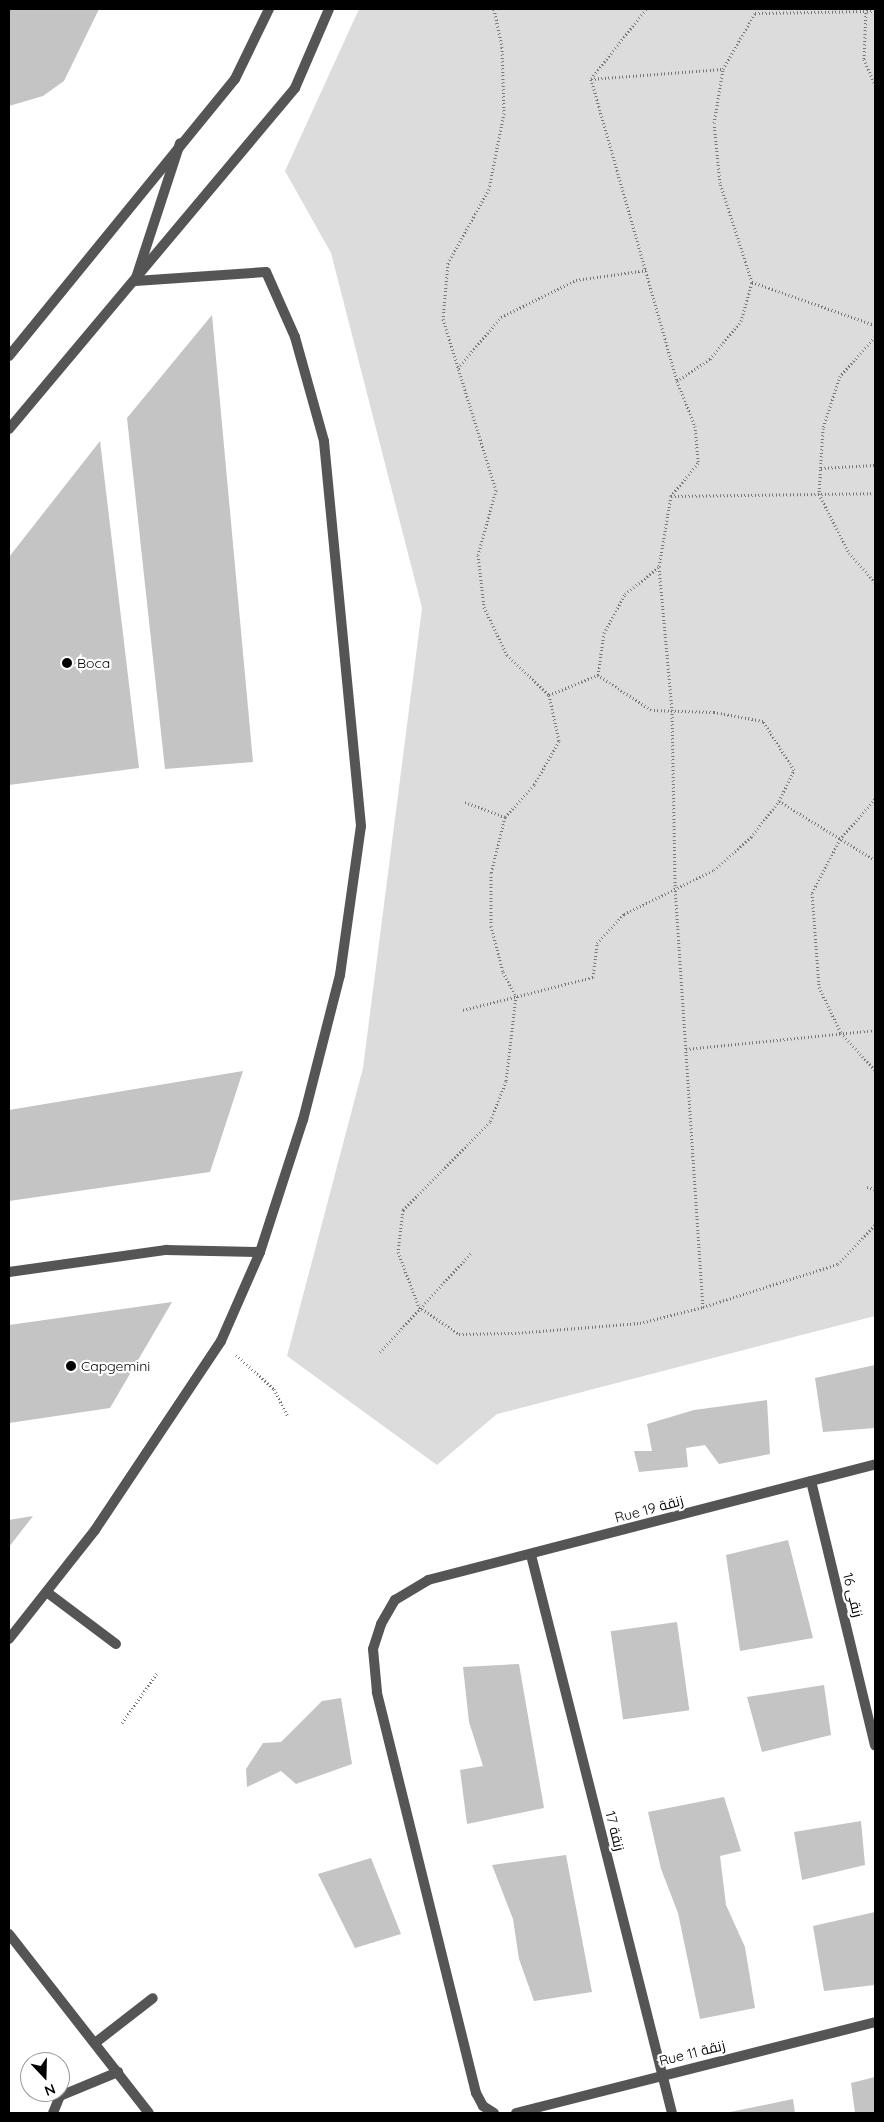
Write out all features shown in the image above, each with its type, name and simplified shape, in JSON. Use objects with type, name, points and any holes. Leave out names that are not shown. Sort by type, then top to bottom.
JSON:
[{"type":"street","points":[[9,356],[180,143],[235,78],[269,9]]},
{"type":"street","points":[[9,429],[135,282],[295,88],[329,9]]},
{"type":"street","points":[[135,282],[180,143]]},
{"type":"street","points":[[9,1639],[48,1593],[95,1530],[221,1341],[260,1252],[303,1120],[340,975],[362,826],[324,441],[295,337],[266,272],[135,282]]},
{"type":"street","points":[[9,1272],[166,1250],[260,1252]]},
{"type":"street","name":"Rue 19 زنقة","points":[[494,2113],[483,2106],[476,2094],[377,1692],[373,1649],[381,1624],[396,1600],[428,1580],[875,1464]]},
{"type":"street","name":"زنقى 16","points":[[811,1481],[875,1745]]},
{"type":"street","name":"زنقة 17","points":[[531,1554],[672,2113]]},
{"type":"street","points":[[48,1593],[116,1644]]},
{"type":"street","points":[[9,1934],[149,2113]]},
{"type":"street","points":[[95,2043],[153,1998]]},
{"type":"street","name":"Rue 11 زنقة","points":[[516,2113],[662,2074],[875,2022]]},
{"type":"street","points":[[53,2113],[60,2096],[118,2072]]},
{"type":"path","points":[[494,9],[502,47],[504,113],[489,189],[448,263],[443,319],[496,490],[478,555],[484,607],[507,655],[548,695],[559,741],[534,785],[505,817],[491,874],[491,926],[503,972],[516,996],[506,1081],[490,1122],[402,1210],[398,1252],[420,1306],[458,1334],[640,1324],[703,1307],[838,1264],[875,1225]]},
{"type":"path","points":[[591,79],[646,9]]},
{"type":"path","points":[[866,9],[864,59],[875,86]]},
{"type":"path","points":[[677,381],[710,358],[741,321],[752,282],[720,183],[714,123],[723,69],[755,11],[866,9],[875,11]]},
{"type":"path","points":[[591,79],[723,69]]},
{"type":"path","points":[[591,79],[648,270],[677,381],[695,426],[698,463],[671,496],[659,567],[672,710],[675,887],[703,1307]]},
{"type":"path","points":[[457,368],[501,317],[576,280],[648,270]]},
{"type":"path","points":[[752,282],[875,325]]},
{"type":"path","points":[[875,337],[840,376],[823,428],[819,494],[849,553],[875,582]]},
{"type":"path","points":[[821,468],[875,465]]},
{"type":"path","points":[[671,496],[875,493]]},
{"type":"path","points":[[598,675],[604,633],[625,594],[659,567]]},
{"type":"path","points":[[548,695],[598,675]]},
{"type":"path","points":[[463,1010],[593,977],[597,943],[624,914],[675,887],[714,870],[750,838],[779,801],[794,770],[763,721],[714,712],[651,710],[598,675]]},
{"type":"path","points":[[875,799],[840,839],[812,893],[819,987],[841,1033],[875,1070]]},
{"type":"path","points":[[779,801],[875,860]]},
{"type":"path","points":[[465,802],[505,817]]},
{"type":"path","points":[[686,1049],[875,1030]]},
{"type":"path","points":[[867,1187],[875,1189]]},
{"type":"path","points":[[380,1352],[420,1306],[471,1253]]},
{"type":"path","points":[[221,1341],[274,1388],[288,1417]]},
{"type":"path","points":[[122,1722],[157,1673]]},
{"type":"shaded area","points":[[359,9],[875,9],[875,1316],[497,1414],[437,1465],[287,1356],[363,1068],[422,608],[331,253],[285,171]]},
{"type":"building","points":[[9,9],[99,9],[64,81],[43,96],[9,106]]},
{"type":"building","points":[[212,315],[253,762],[165,769],[127,418]]},
{"type":"building","name":"Boca","points":[[100,441],[139,768],[9,785],[9,557]]},
{"type":"building","points":[[243,1071],[210,1172],[9,1201],[9,1110]]},
{"type":"building","name":"Capgemini","points":[[172,1302],[110,1408],[9,1423],[9,1325]]},
{"type":"building","points":[[875,1365],[875,1428],[823,1432],[815,1378]]},
{"type":"building","points":[[767,1400],[770,1454],[719,1464],[705,1445],[686,1448],[688,1467],[639,1472],[634,1451],[652,1451],[647,1424],[694,1410]]},
{"type":"building","points":[[33,1516],[9,1547],[9,1520]]},
{"type":"building","points":[[788,1540],[813,1638],[740,1651],[726,1555]]},
{"type":"building","points":[[677,1622],[689,1710],[623,1719],[611,1631]]},
{"type":"building","points":[[519,1664],[544,1808],[467,1824],[460,1770],[483,1766],[469,1722],[463,1667]]},
{"type":"building","points":[[824,1685],[831,1735],[762,1752],[747,1697]]},
{"type":"building","points":[[341,1698],[352,1764],[296,1784],[281,1771],[247,1787],[246,1769],[263,1743],[281,1742],[322,1701]]},
{"type":"building","points":[[724,1797],[741,1851],[720,1856],[726,1905],[745,1947],[755,2008],[700,2019],[678,1913],[661,1869],[648,1812]]},
{"type":"building","points":[[861,1821],[865,1865],[802,1880],[794,1832]]},
{"type":"building","points":[[566,1855],[592,1992],[534,2001],[519,1959],[513,1919],[492,1865]]},
{"type":"building","points":[[371,1858],[401,1934],[355,1948],[318,1874]]},
{"type":"building","points":[[875,1912],[875,1985],[824,1991],[813,1926]]},
{"type":"building","points":[[875,2077],[875,2113],[855,2113],[851,2083]]},
{"type":"building","points":[[793,2099],[795,2113],[730,2113],[730,2112]]},
{"type":"place","name":"Boca","points":[[67,663]]},
{"type":"place","name":"Capgemini","points":[[71,1366]]}]
